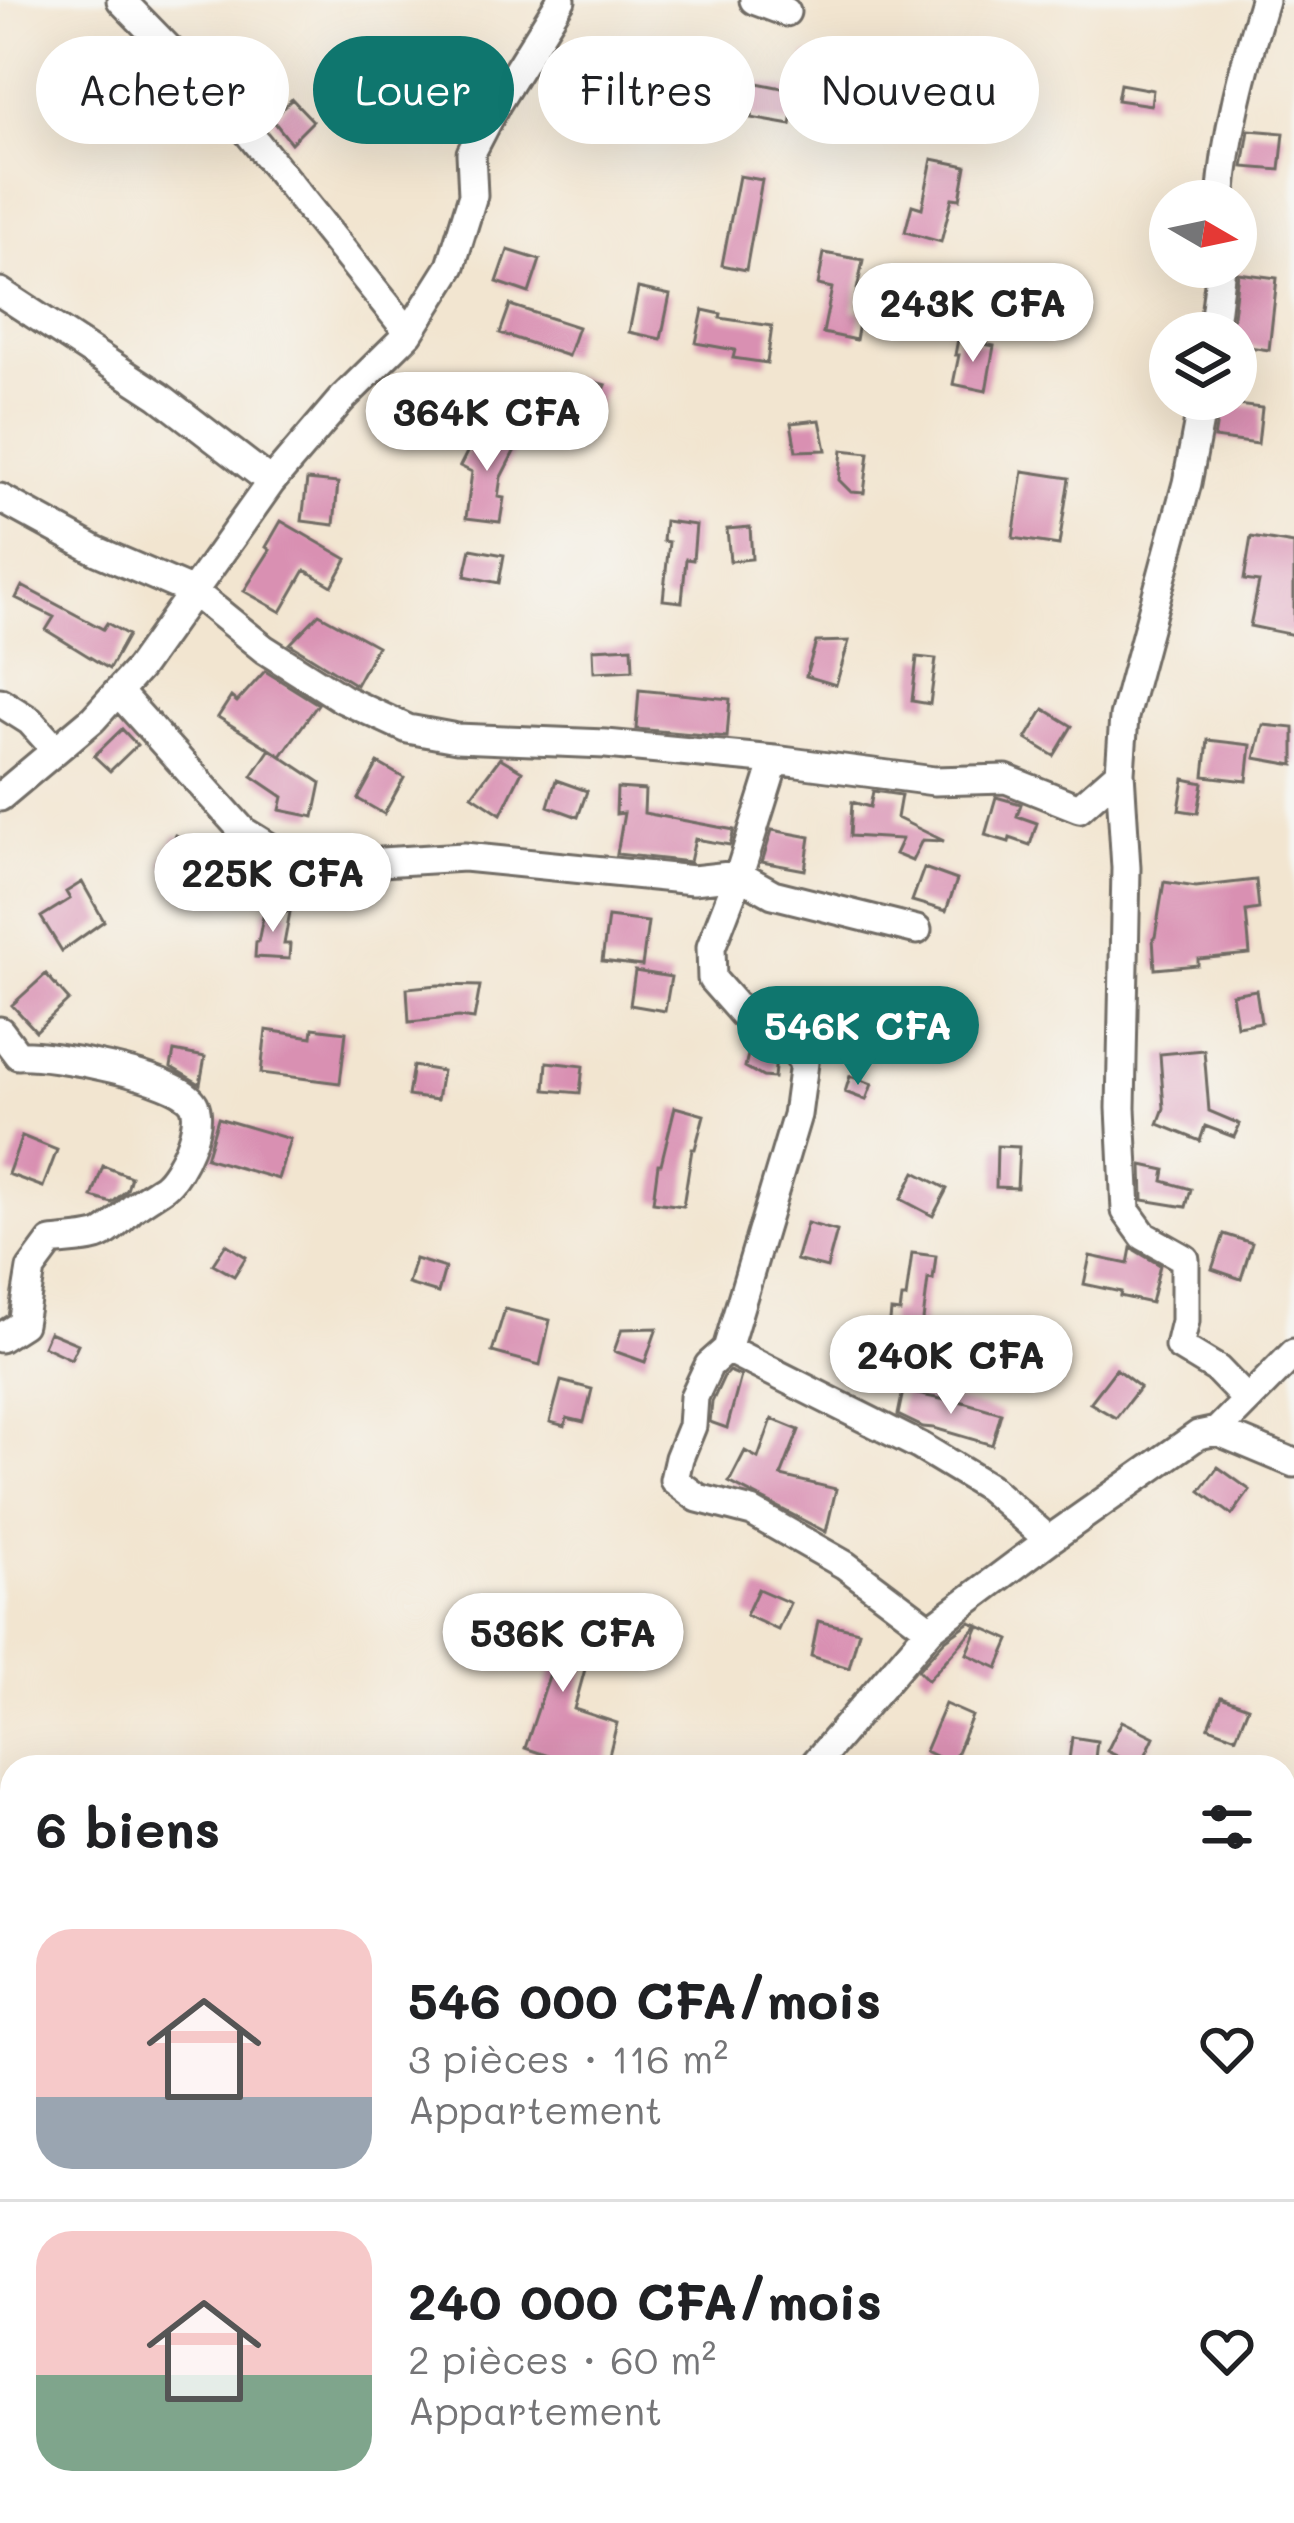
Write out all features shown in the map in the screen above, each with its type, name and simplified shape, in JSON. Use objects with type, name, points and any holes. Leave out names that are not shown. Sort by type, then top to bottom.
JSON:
[{"type":"street","points":[[121,0],[239,122],[409,333]]},
{"type":"street","points":[[0,797],[93,719],[140,668],[271,482],[341,400],[409,333],[451,266],[473,195],[471,153],[561,0]]},
{"type":"street","points":[[754,0],[786,12]]},
{"type":"street","points":[[1223,180],[1243,68],[1264,0]]},
{"type":"street","points":[[0,292],[159,395],[271,482]]},
{"type":"street","points":[[1199,420],[1187,484],[1124,717],[1121,1088],[1126,1210],[1144,1236],[1185,1258],[1185,1321],[1179,1346],[1217,1369],[1247,1400]]},
{"type":"street","points":[[0,499],[97,551],[195,593],[264,649],[343,699],[408,730],[458,738],[606,744],[775,760],[934,781],[1006,778],[1079,808],[1120,772]]},
{"type":"street","points":[[118,692],[242,831],[282,855],[331,865],[464,857],[693,880],[739,875],[773,894],[917,930]]},
{"type":"street","points":[[0,703],[30,721],[56,750]]},
{"type":"street","points":[[775,760],[711,947],[712,979],[742,1013],[785,1040],[805,1063],[797,1115],[727,1349],[709,1365],[694,1397],[692,1426],[674,1480],[698,1498],[752,1512],[845,1565],[930,1630]]},
{"type":"street","points":[[0,1031],[18,1055],[94,1064],[187,1094],[196,1108],[197,1126],[178,1170],[166,1185],[101,1235],[50,1242],[31,1269],[22,1324],[0,1338]]},
{"type":"street","points":[[727,1349],[920,1445],[988,1487],[1048,1540]]},
{"type":"street","points":[[822,1755],[930,1630],[1198,1435],[1217,1431],[1294,1353]]},
{"type":"street","points":[[1217,1431],[1294,1463]]},
{"type":"building","points":[[757,83],[779,87],[779,123],[755,119]]},
{"type":"building","points":[[1120,84],[1153,90],[1151,105],[1117,100]]},
{"type":"building","points":[[292,99],[313,121],[291,143],[289,140]]},
{"type":"building","points":[[1249,130],[1284,133],[1280,170],[1243,167]]},
{"type":"building","points":[[932,159],[966,166],[960,199],[952,198],[941,242],[905,232],[912,205],[922,208]]},
{"type":"building","points":[[739,176],[762,180],[746,270],[722,265]]},
{"type":"building","points":[[508,250],[540,260],[529,293],[497,282]]},
{"type":"building","points":[[824,253],[863,260],[853,310],[861,312],[856,340],[823,333],[832,288],[818,285]]},
{"type":"building","points":[[1257,275],[1277,278],[1269,350],[1257,348],[1257,312],[1233,312],[1236,288],[1257,288]]},
{"type":"building","points":[[638,288],[670,295],[661,339],[629,332]]},
{"type":"building","points":[[510,305],[578,327],[568,356],[500,333]]},
{"type":"building","points":[[703,310],[721,314],[720,318],[772,326],[767,363],[733,358],[735,350],[696,343]]},
{"type":"building","points":[[958,339],[994,346],[986,391],[953,384]]},
{"type":"building","points":[[576,377],[606,385],[587,432],[558,422]]},
{"type":"building","points":[[443,378],[468,386],[461,410],[436,403]]},
{"type":"building","points":[[1257,407],[1262,408],[1258,444],[1214,438],[1217,420],[1257,420]]},
{"type":"building","points":[[820,420],[826,450],[796,451],[791,423]]},
{"type":"building","points":[[481,425],[518,444],[501,477],[500,522],[466,518],[472,472],[460,466]]},
{"type":"building","points":[[842,450],[869,453],[864,493],[851,492],[839,480]]},
{"type":"building","points":[[1023,471],[1069,478],[1059,545],[1013,538]]},
{"type":"building","points":[[307,480],[338,483],[334,525],[302,521]]},
{"type":"building","points":[[281,521],[347,559],[332,586],[305,570],[281,612],[244,591],[270,550],[266,547]]},
{"type":"building","points":[[665,521],[696,525],[693,560],[686,559],[682,602],[663,600],[669,542],[663,541]]},
{"type":"building","points":[[750,527],[752,559],[730,561],[727,529]]},
{"type":"building","points":[[1251,537],[1294,544],[1294,635],[1250,626],[1259,582],[1244,580]]},
{"type":"building","points":[[471,549],[504,555],[499,583],[465,576]]},
{"type":"building","points":[[22,586],[103,629],[107,623],[128,635],[109,669],[46,630],[54,617],[16,598]]},
{"type":"building","points":[[319,614],[377,646],[356,685],[290,644]]},
{"type":"building","points":[[849,641],[836,685],[806,676],[816,642]]},
{"type":"building","points":[[632,647],[633,670],[594,672],[593,649]]},
{"type":"building","points":[[917,657],[936,659],[930,704],[912,701]]},
{"type":"building","points":[[265,671],[318,704],[281,756],[218,717],[231,697],[237,702]]},
{"type":"building","points":[[639,690],[730,699],[727,737],[636,729]]},
{"type":"building","points":[[1044,709],[1072,726],[1054,756],[1026,739]]},
{"type":"building","points":[[1263,725],[1294,728],[1294,765],[1255,758]]},
{"type":"building","points":[[122,729],[137,745],[110,771],[94,756]]},
{"type":"building","points":[[1208,740],[1251,745],[1247,781],[1204,776]]},
{"type":"building","points":[[270,749],[321,783],[314,817],[280,810],[283,797],[252,776]]},
{"type":"building","points":[[500,758],[522,771],[501,814],[472,795]]},
{"type":"building","points":[[378,763],[404,778],[384,814],[358,799]]},
{"type":"building","points":[[1184,779],[1203,783],[1198,813],[1179,810]]},
{"type":"building","points":[[556,780],[587,791],[578,817],[548,806]]},
{"type":"building","points":[[617,788],[645,790],[644,813],[734,830],[730,845],[695,839],[690,862],[617,854],[624,813],[616,814]]},
{"type":"building","points":[[873,791],[901,795],[897,818],[944,841],[922,840],[912,861],[895,854],[902,839],[850,836],[852,802],[870,807]]},
{"type":"building","points":[[996,797],[1021,804],[1017,816],[1037,823],[1030,845],[985,835]]},
{"type":"building","points":[[772,830],[810,837],[805,870],[762,862]]},
{"type":"building","points":[[176,835],[200,849],[183,880],[161,863]]},
{"type":"building","points":[[924,868],[957,880],[946,911],[912,901]]},
{"type":"building","points":[[1256,880],[1259,909],[1246,911],[1250,954],[1155,969],[1153,938],[1164,882],[1196,887]]},
{"type":"building","points":[[82,882],[104,921],[62,951],[41,917],[70,899],[66,892]]},
{"type":"building","points":[[265,907],[290,912],[284,944],[290,944],[289,959],[255,957]]},
{"type":"building","points":[[608,917],[648,922],[642,966],[602,961]]},
{"type":"building","points":[[635,971],[671,977],[665,1011],[630,1005]]},
{"type":"building","points":[[46,974],[69,1000],[36,1031],[12,1005]]},
{"type":"building","points":[[480,986],[474,1019],[409,1022],[407,988]]},
{"type":"building","points":[[1256,990],[1261,1022],[1237,1026],[1232,994]]},
{"type":"building","points":[[313,1028],[346,1032],[340,1083],[261,1073],[266,1030],[312,1037]]},
{"type":"building","points":[[1204,1050],[1209,1111],[1240,1124],[1234,1137],[1205,1126],[1200,1141],[1158,1124],[1164,1108],[1160,1054]]},
{"type":"building","points":[[174,1051],[205,1057],[200,1084],[171,1067]]},
{"type":"building","points":[[749,1051],[776,1057],[774,1078],[745,1067]]},
{"type":"building","points":[[547,1062],[583,1066],[580,1093],[545,1090]]},
{"type":"building","points":[[413,1066],[442,1071],[437,1100],[408,1096]]},
{"type":"building","points":[[850,1076],[872,1084],[866,1100],[845,1092]]},
{"type":"building","points":[[675,1107],[704,1115],[692,1149],[683,1206],[653,1202],[658,1164]]},
{"type":"building","points":[[218,1118],[290,1139],[278,1179],[206,1158]]},
{"type":"building","points":[[22,1136],[57,1150],[43,1187],[8,1174]]},
{"type":"building","points":[[997,1146],[1019,1147],[1017,1188],[996,1187]]},
{"type":"building","points":[[1142,1165],[1165,1170],[1163,1181],[1191,1189],[1186,1207],[1143,1200]]},
{"type":"building","points":[[103,1166],[131,1177],[127,1190],[112,1203],[92,1197]]},
{"type":"building","points":[[915,1172],[947,1189],[933,1216],[901,1199]]},
{"type":"building","points":[[807,1223],[837,1231],[827,1268],[796,1260]]},
{"type":"building","points":[[1224,1234],[1252,1243],[1241,1279],[1212,1269]]},
{"type":"building","points":[[226,1244],[246,1257],[234,1276],[213,1264]]},
{"type":"building","points":[[1131,1248],[1160,1265],[1151,1303],[1084,1284],[1090,1256],[1128,1264]]},
{"type":"building","points":[[912,1253],[936,1256],[933,1280],[928,1279],[920,1345],[888,1341],[891,1311],[900,1312],[902,1298],[906,1298]]},
{"type":"building","points":[[415,1259],[445,1268],[438,1293],[408,1284]]},
{"type":"building","points":[[505,1309],[550,1320],[540,1365],[492,1352]]},
{"type":"building","points":[[657,1328],[645,1362],[614,1351],[622,1329]]},
{"type":"building","points":[[49,1332],[78,1344],[71,1359],[43,1346]]},
{"type":"building","points":[[1116,1369],[1140,1387],[1116,1418],[1090,1403]]},
{"type":"building","points":[[729,1371],[741,1376],[727,1428],[710,1422],[712,1402]]},
{"type":"building","points":[[561,1381],[592,1389],[584,1422],[567,1418],[565,1426],[550,1422]]},
{"type":"building","points":[[903,1391],[1001,1413],[992,1445],[923,1427],[898,1415]]},
{"type":"building","points":[[772,1419],[799,1430],[781,1476],[836,1489],[826,1532],[729,1482],[745,1451],[758,1458]]},
{"type":"building","points":[[1218,1467],[1250,1490],[1232,1515],[1200,1491]]},
{"type":"building","points":[[758,1589],[790,1603],[778,1630],[746,1615]]},
{"type":"building","points":[[532,1605],[562,1614],[556,1630],[593,1640],[574,1709],[617,1723],[609,1755],[546,1755],[525,1748],[552,1667],[515,1655]]},
{"type":"building","points":[[818,1621],[859,1631],[849,1668],[811,1656]]},
{"type":"building","points":[[970,1622],[978,1625],[928,1680],[918,1670],[945,1640]]},
{"type":"building","points":[[979,1626],[1010,1640],[998,1668],[967,1654]]},
{"type":"building","points":[[1221,1697],[1248,1707],[1236,1737],[1209,1727]]},
{"type":"building","points":[[945,1704],[972,1716],[956,1755],[925,1751]]},
{"type":"building","points":[[1122,1721],[1154,1737],[1146,1755],[1107,1751]]},
{"type":"building","points":[[1072,1737],[1097,1741],[1095,1755],[1070,1755]]}]
